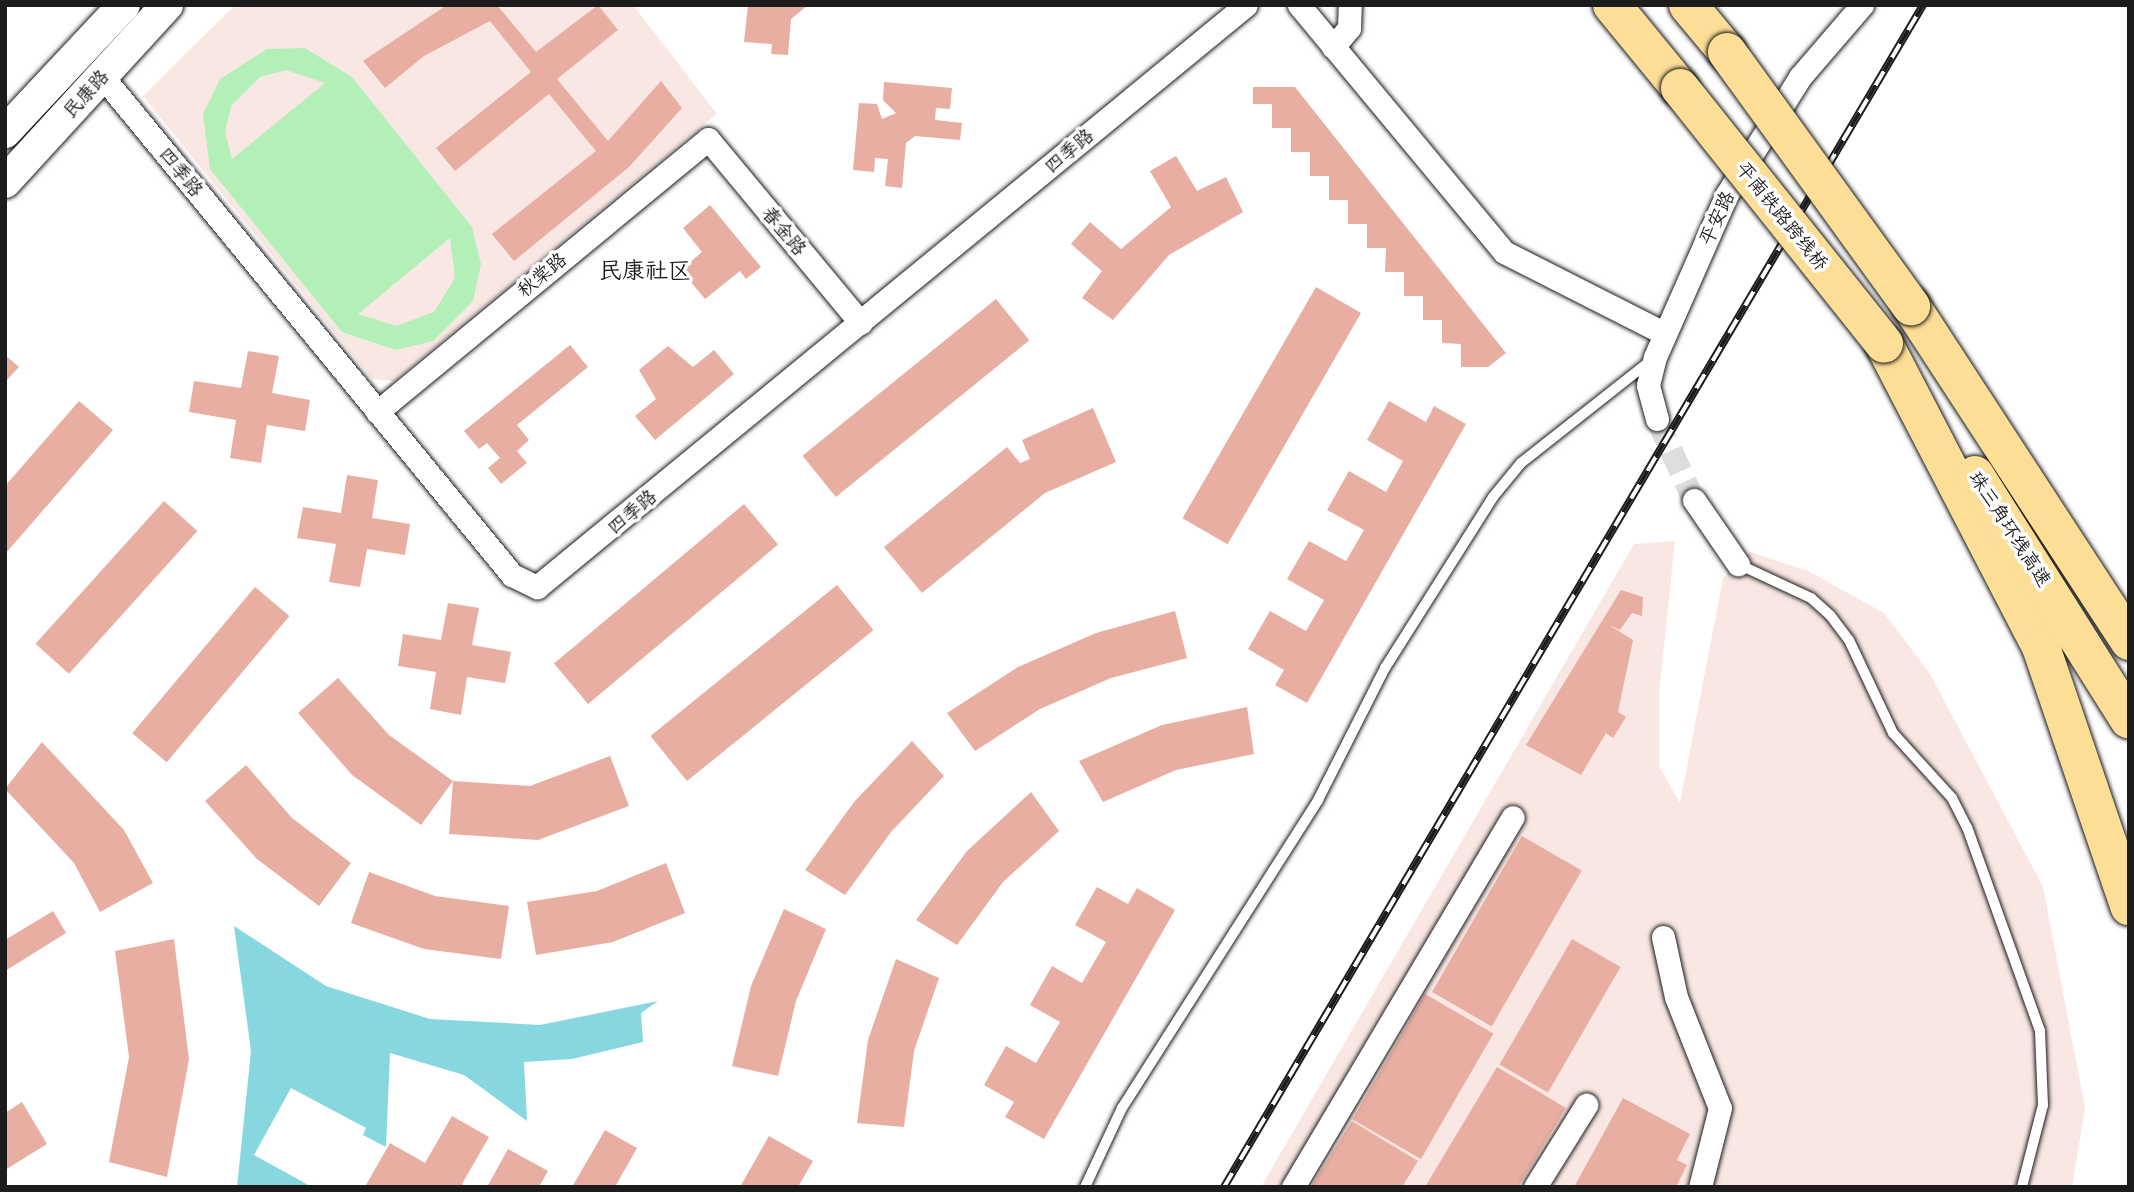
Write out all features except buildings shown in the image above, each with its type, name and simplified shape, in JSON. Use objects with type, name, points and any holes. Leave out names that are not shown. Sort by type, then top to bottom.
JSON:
[{"type":"highway","name":"平南铁路跨线桥","points":[[1612,5],[1884,344]]},
{"type":"highway","points":[[1688,5],[1727,52]]},
{"type":"highway","points":[[1697,5],[1727,52],[1911,306],[2129,641]]},
{"type":"highway","points":[[1884,344],[2041,647],[2129,906]]},
{"type":"highway","name":"珠三角环线高速","points":[[1884,344],[2024,546],[2129,720]]},
{"type":"main road","name":"民康路","points":[[5,132],[124,5]]},
{"type":"main road","name":"民康路","points":[[5,182],[167,5]]},
{"type":"street","name":"四季路","points":[[103,76],[512,575],[537,587],[1246,5]]},
{"type":"street","points":[[1299,5],[1504,252],[1664,333]]},
{"type":"street","points":[[1333,47],[1349,28],[1350,5]]},
{"type":"street","name":"平安路","points":[[1657,419],[1648,384],[1655,357],[1759,134],[1862,5]]},
{"type":"street","name":"春金路","points":[[708,139],[861,323]]},
{"type":"street","name":"秋棠路","points":[[377,412],[708,139]]},
{"type":"street","points":[[1694,500],[1738,564]]},
{"type":"street","points":[[1293,1187],[1513,817]]},
{"type":"street","points":[[1663,937],[1676,997],[1720,1108],[1700,1187]]},
{"type":"street","points":[[1535,1187],[1586,1105]]},
{"type":"lane","points":[[1085,1187],[1122,1108],[1318,800],[1385,668],[1493,498],[1521,463],[1655,357]]},
{"type":"lane","points":[[1738,564],[1811,598],[1830,615],[1849,640],[1893,733],[1952,798],[1967,827],[2040,1031],[2043,1105],[2022,1187]]},
{"type":"shaded area","points":[[235,5],[633,5],[717,114],[394,381],[372,379],[143,96]]},
{"type":"shaded area","points":[[1675,541],[1659,694],[1659,766],[1680,803],[1723,578],[1750,552],[1808,571],[1884,613],[1930,674],[2043,887],[2085,1108],[2072,1187],[1261,1187],[1634,544]]},
{"type":"green space","points":[[305,48],[352,77],[472,227],[481,264],[473,301],[433,341],[396,350],[342,332],[210,169],[203,114],[220,79],[267,49]],"holes":[[[286,70],[325,83],[232,159],[225,132],[231,106],[260,77]],[[450,238],[455,278],[434,312],[396,326],[358,314]]]},
{"type":"water","points":[[234,926],[326,986],[430,1019],[540,1025],[658,1001],[641,1013],[643,1042],[572,1059],[524,1062],[527,1121],[464,1075],[390,1053],[386,1147],[363,1135],[366,1128],[291,1088],[254,1155],[312,1187],[237,1187],[251,1051]]},
{"type":"tunnel","points":[[1657,419],[1694,500]]},
{"type":"railway","points":[[1224,1187],[1923,5]]},
{"type":"district","name":"民康社区","points":[[645,270]]}]
